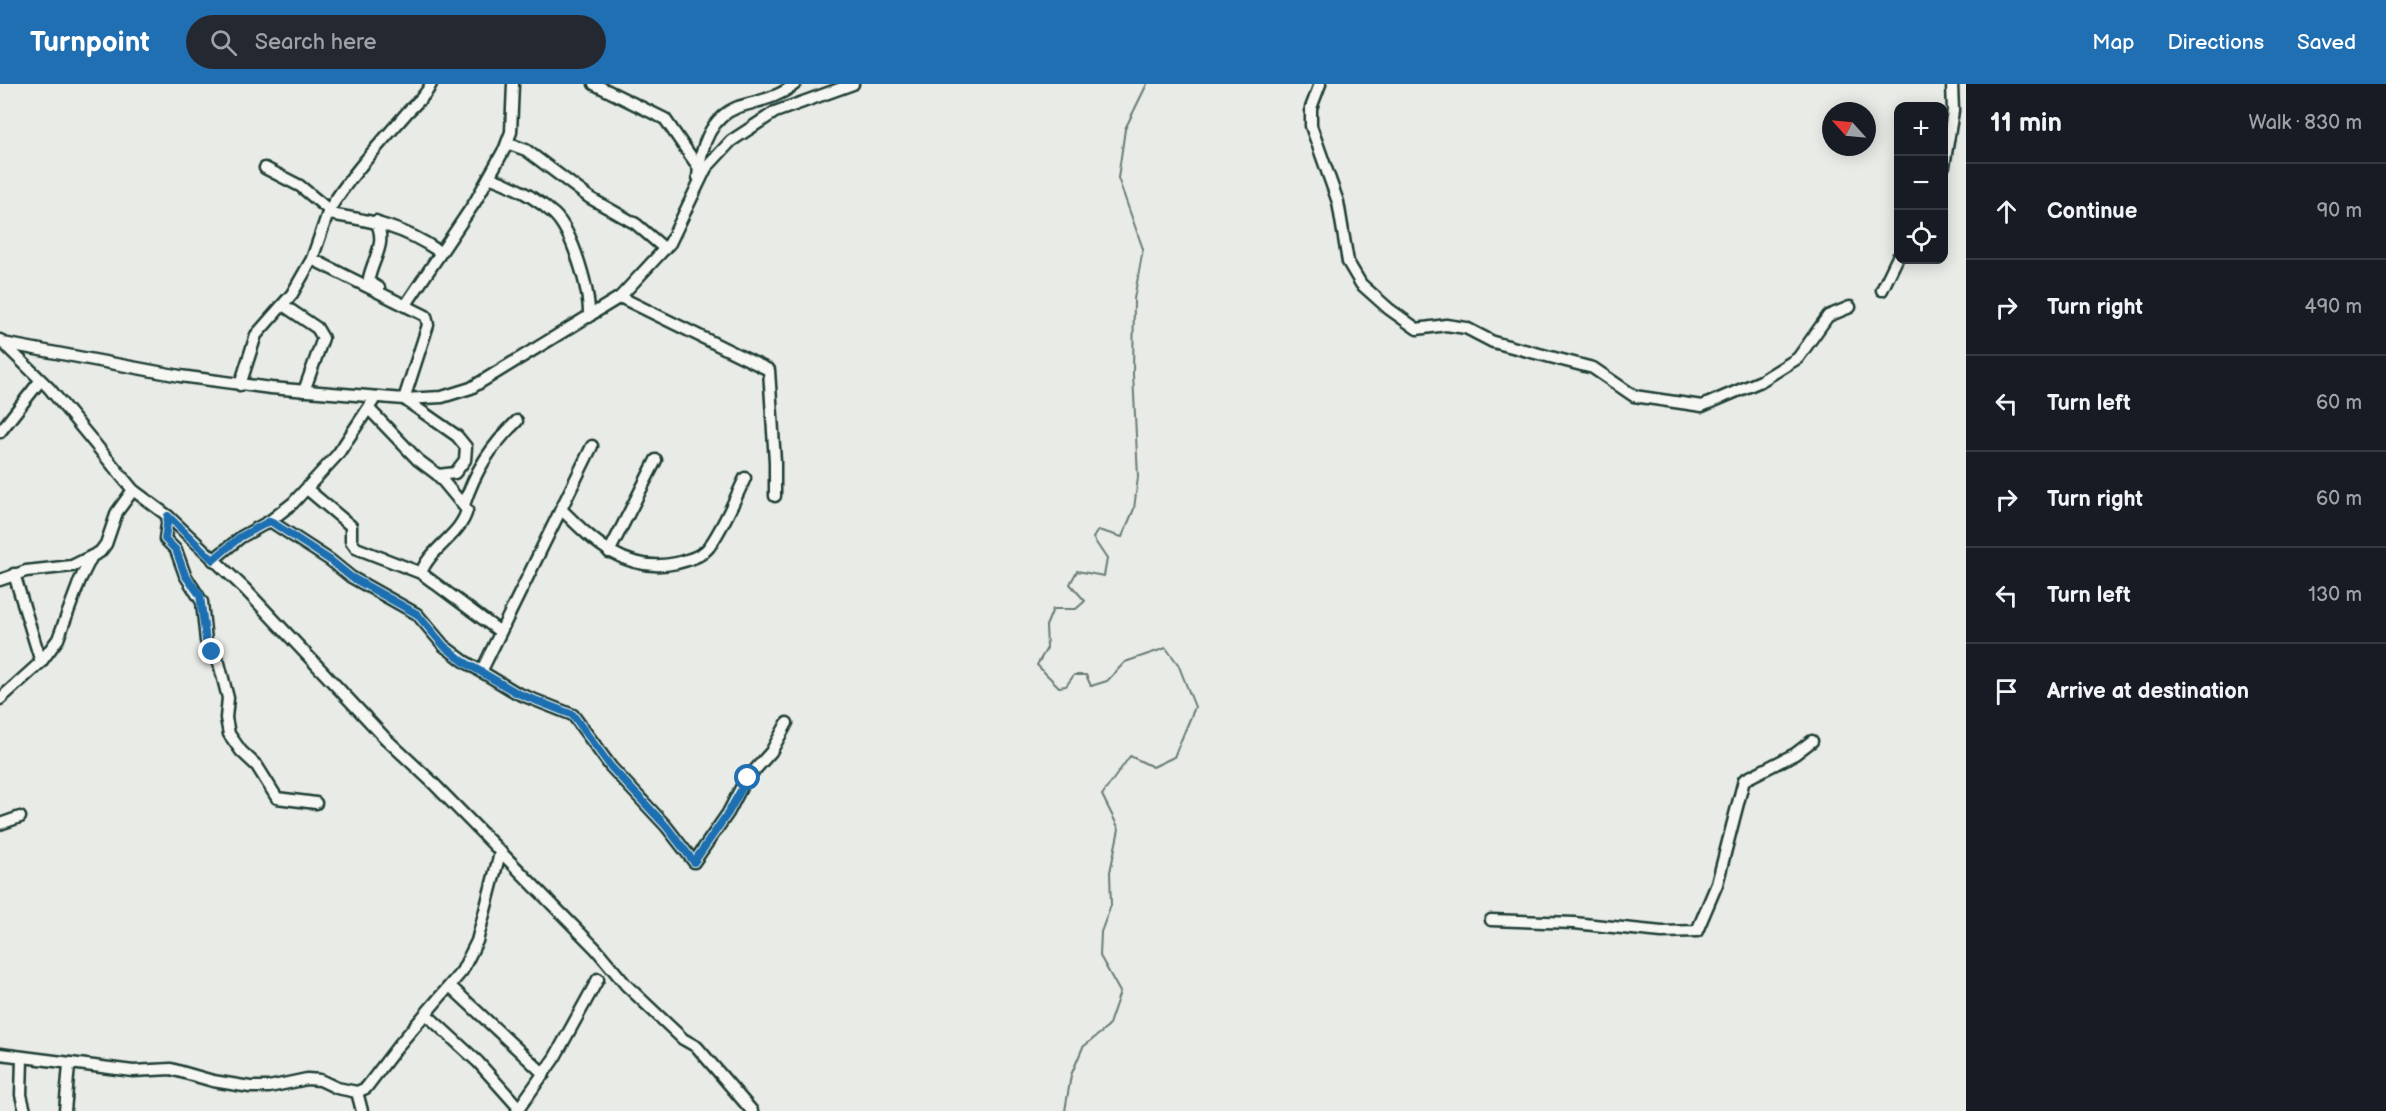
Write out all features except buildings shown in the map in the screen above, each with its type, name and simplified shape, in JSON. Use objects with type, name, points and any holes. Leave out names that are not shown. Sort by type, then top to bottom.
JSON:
[{"type":"street","points":[[240,385],[256,334],[283,305],[312,259],[329,212],[346,184],[410,109],[426,95],[431,84]]},
{"type":"street","points":[[405,306],[489,177],[507,143],[511,132],[513,84]]},
{"type":"street","points":[[594,84],[665,119],[699,168]]},
{"type":"street","points":[[698,184],[699,168],[707,136],[725,114],[736,108],[764,101],[795,84]]},
{"type":"street","points":[[1,342],[240,385],[375,398],[442,397],[471,388],[620,297],[665,249],[684,217],[698,184],[718,153],[749,128],[793,104],[853,84]]},
{"type":"street","points":[[1320,84],[1311,108],[1311,126],[1338,202],[1348,262],[1361,284],[1389,309],[1417,329],[1446,325],[1466,328],[1493,342],[1593,368],[1634,396],[1702,406],[1761,381],[1798,358],[1828,316],[1850,307]]},
{"type":"street","points":[[1946,156],[1953,111],[1952,84]]},
{"type":"street","points":[[507,143],[520,146],[590,198],[636,224],[665,249]]},
{"type":"street","points":[[264,168],[300,186],[329,212],[376,221],[419,238],[440,252]]},
{"type":"street","points":[[489,177],[532,199],[559,220],[582,270],[589,299],[589,317]]},
{"type":"street","points":[[376,221],[382,237],[381,246],[369,278],[371,283],[384,292],[386,297]]},
{"type":"street","points":[[312,259],[420,312],[428,320],[404,399]]},
{"type":"street","points":[[1882,290],[1895,264]]},
{"type":"street","points":[[620,297],[769,370],[776,471],[774,495]]},
{"type":"street","points":[[283,305],[317,328],[323,338],[304,391]]},
{"type":"street","points":[[1,342],[40,381],[134,490],[168,516],[245,589],[386,739],[444,794],[596,949],[626,985],[683,1039],[697,1047],[752,1111]]},
{"type":"street","points":[[0,432],[40,381]]},
{"type":"street","points":[[213,560],[240,537],[284,512],[307,489],[338,454],[370,410],[375,398]]},
{"type":"street","points":[[404,399],[457,436],[466,447],[465,460],[455,473],[438,475]]},
{"type":"street","points":[[370,410],[418,460],[438,475],[466,510],[464,519],[430,555],[421,573]]},
{"type":"street","points":[[464,505],[477,470],[504,433],[517,421]]},
{"type":"street","points":[[481,672],[592,446]]},
{"type":"street","points":[[609,552],[656,460]]},
{"type":"street","points":[[562,510],[588,537],[624,560],[654,566],[690,560],[708,548],[746,478]]},
{"type":"street","points":[[307,489],[351,526],[351,541],[356,548],[421,573],[500,631]]},
{"type":"street","points":[[0,580],[14,574],[72,566],[91,558],[106,544],[111,523],[123,502],[134,490]]},
{"type":"street","points":[[168,516],[165,539],[176,550],[185,575],[200,595],[206,641],[219,663],[228,698],[226,718],[229,734],[241,751],[257,766],[277,798],[316,803]]},
{"type":"street","points":[[270,521],[330,560],[351,577],[417,614],[444,646],[481,672],[517,693],[573,715],[611,767],[666,826],[694,862],[728,813],[744,782],[766,757],[787,723]]},
{"type":"street","points":[[0,699],[41,662],[65,624],[73,597],[91,558]]},
{"type":"street","points":[[14,574],[41,662]]},
{"type":"street","points":[[1491,920],[1574,923],[1662,932],[1696,931],[1717,884],[1744,780],[1795,753],[1812,741]]},
{"type":"street","points":[[0,824],[20,817]]},
{"type":"street","points":[[0,1054],[69,1065],[133,1071],[171,1069],[213,1081],[250,1087],[269,1087],[307,1079],[320,1080],[345,1091],[357,1092],[366,1088],[462,971],[477,940],[500,853]]},
{"type":"street","points":[[426,1014],[478,1062],[518,1109],[544,1074],[598,979]]},
{"type":"street","points":[[450,986],[544,1074]]},
{"type":"street","points":[[21,1058],[21,1095],[25,1111]]},
{"type":"street","points":[[65,1111],[69,1065]]},
{"type":"street","points":[[357,1092],[362,1111]]},
{"type":"waterway","points":[[1065,1111],[1071,1075],[1083,1047],[1108,1027],[1120,992],[1100,956],[1101,932],[1111,905],[1110,872],[1119,829],[1102,795],[1130,756],[1153,767],[1174,757],[1195,707],[1178,664],[1166,648],[1125,662],[1107,681],[1091,686],[1086,675],[1074,675],[1066,686],[1059,687],[1037,665],[1047,648],[1046,626],[1053,609],[1076,609],[1085,601],[1070,584],[1077,571],[1104,576],[1107,559],[1093,538],[1098,530],[1122,537],[1134,509],[1138,477],[1133,374],[1134,299],[1143,249],[1118,178],[1125,129],[1147,84]]},
{"type":"route","points":[[212,652],[206,641],[205,619],[200,595],[185,575],[179,554],[165,539],[168,516],[213,560],[240,537],[270,521],[362,584],[417,614],[444,646],[464,662],[517,693],[573,715],[611,767],[622,776],[654,816],[661,820],[694,862],[708,845],[748,778]]}]
